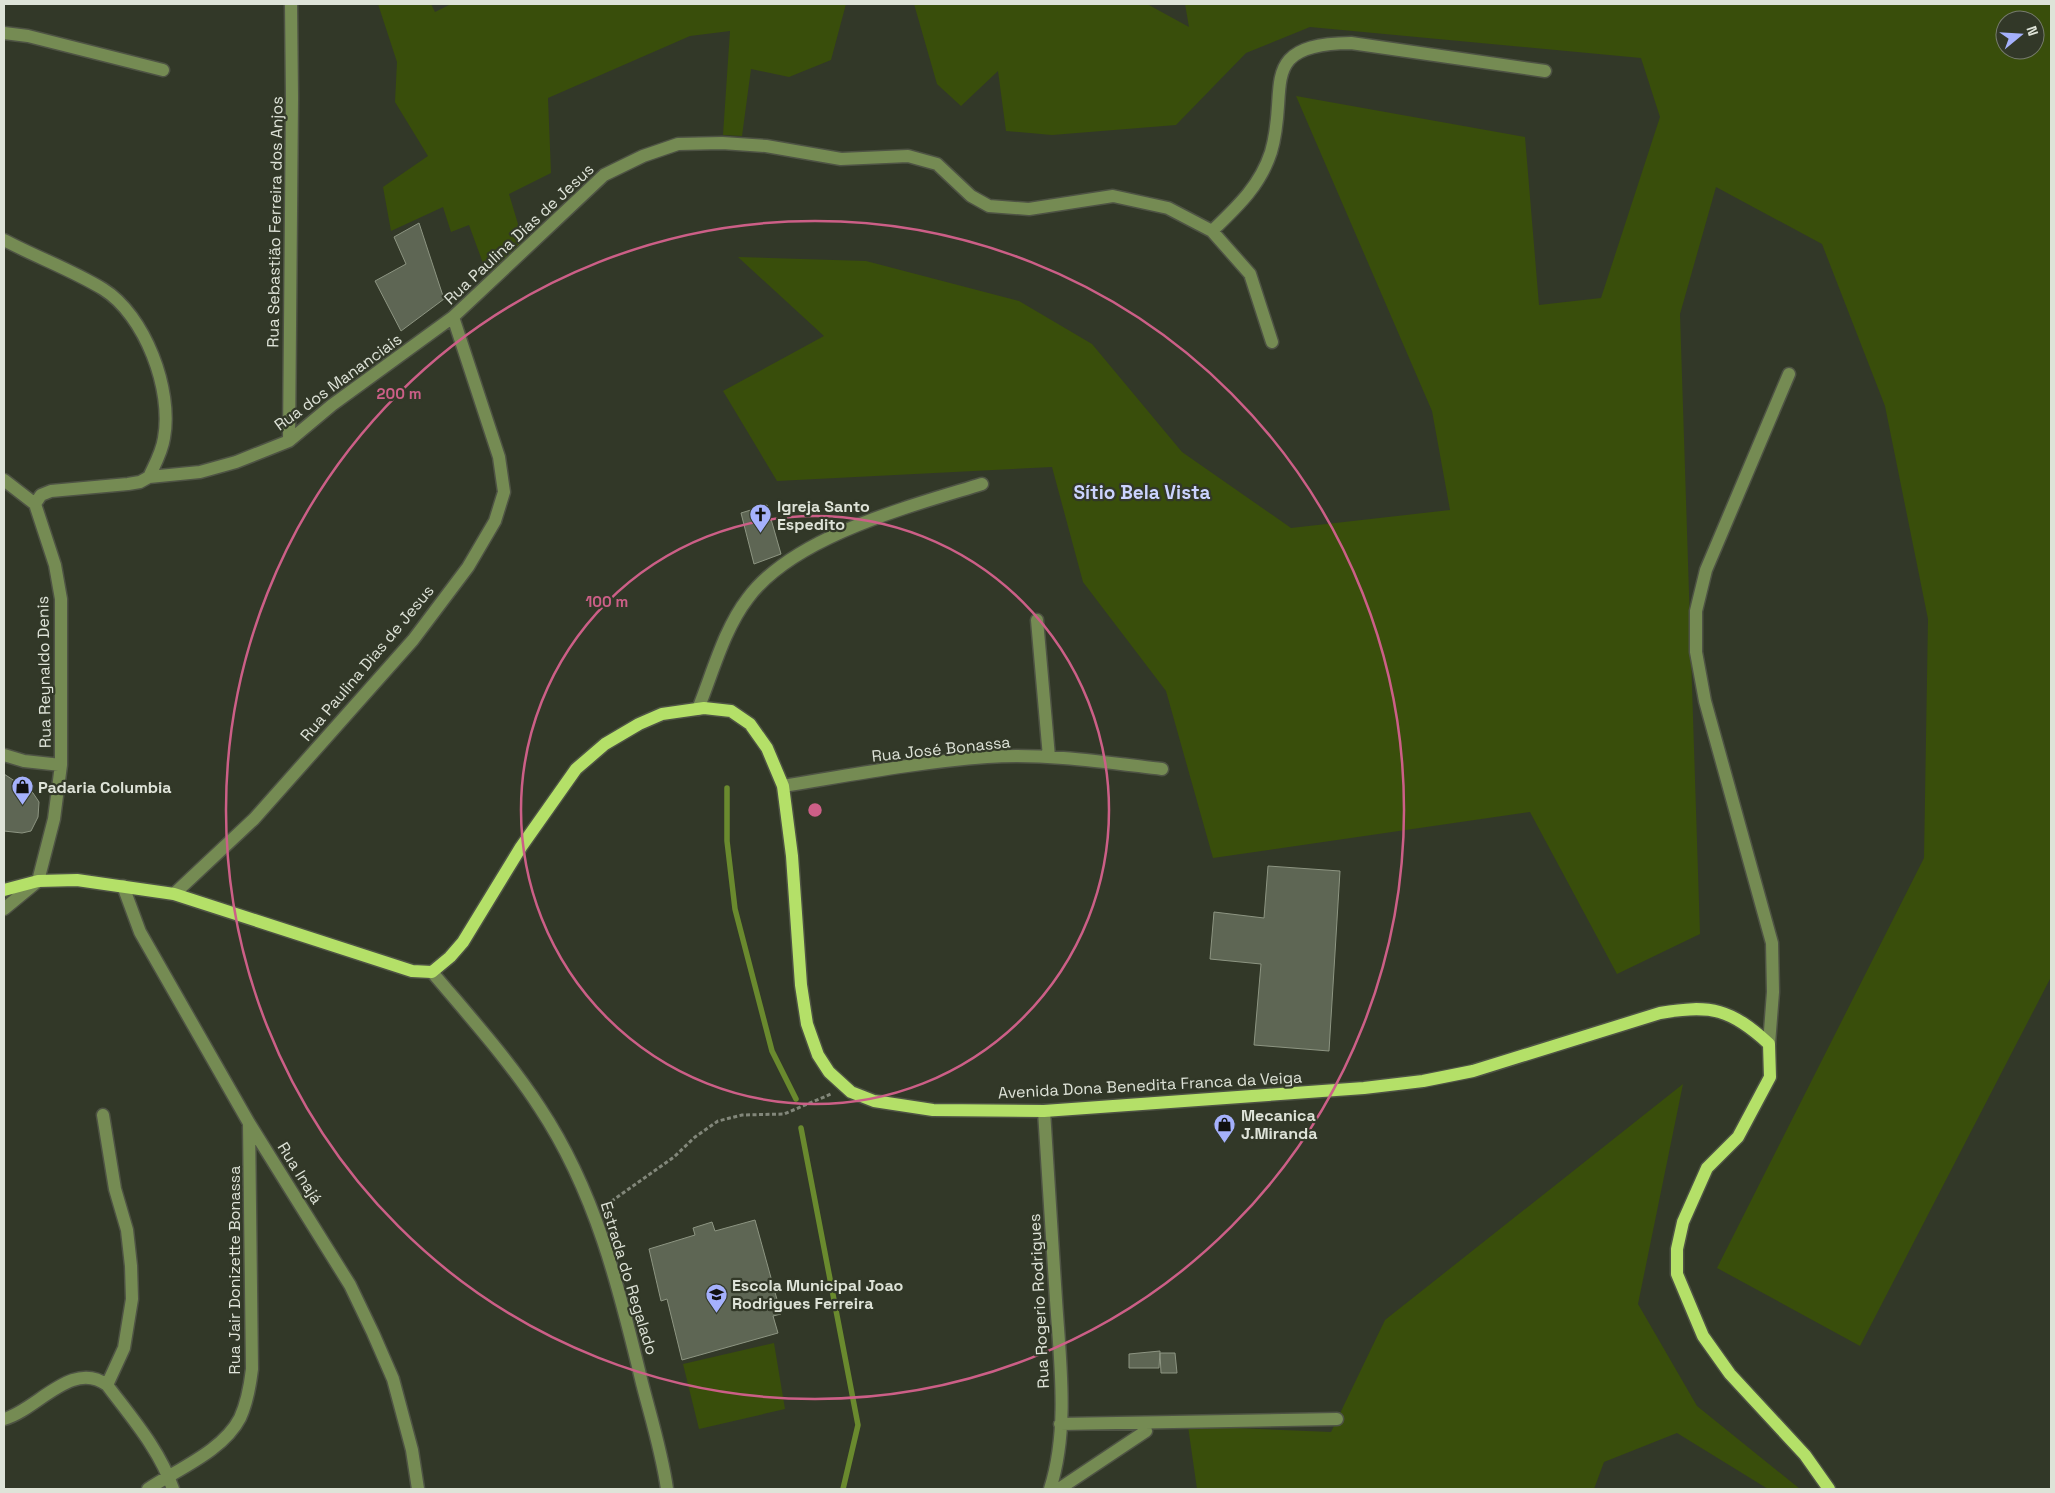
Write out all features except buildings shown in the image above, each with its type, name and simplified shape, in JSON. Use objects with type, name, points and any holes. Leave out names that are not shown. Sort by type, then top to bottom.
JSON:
[{"type":"main road","name":"Avenida Dona Benedita Franca da Veiga","points":[[432,972],[450,957],[462,942],[521,848],[576,769],[605,744],[640,724],[662,714],[698,709],[732,711],[750,724],[767,748],[784,786],[792,856],[801,985],[807,1024],[818,1055],[829,1072],[851,1092],[874,1101],[933,1110],[1044,1110],[1364,1088],[1423,1081],[1473,1071],[1660,1013],[1687,1008],[1715,1010],[1736,1018],[1751,1027],[1769,1044]]},
{"type":"main road","points":[[4,890],[38,881],[77,880],[174,894],[412,971],[432,972]]},
{"type":"main road","points":[[1769,1044],[1770,1077],[1738,1137],[1707,1168],[1682,1222],[1677,1274],[1703,1336],[1730,1374],[1804,1455],[1829,1489]]},
{"type":"street","name":"Rua Sebastião Ferreira dos Anjos","points":[[289,441],[291,4]]},
{"type":"street","points":[[4,33],[28,36],[163,70]]},
{"type":"street","points":[[1212,231],[1242,202],[1259,180],[1271,151],[1281,75],[1292,57],[1303,49],[1324,44],[1351,43],[1545,71]]},
{"type":"street","name":"Rua Paulina Dias de Jesus","points":[[174,894],[254,819],[412,640],[468,567],[495,521],[504,492],[499,456],[453,317],[604,175],[643,156],[678,144],[722,143],[766,146],[841,159],[908,156],[937,164],[971,196],[989,206],[1029,209],[1113,196],[1168,208],[1212,231],[1250,274],[1272,342]]},
{"type":"street","points":[[4,240],[104,290],[126,310],[143,332],[153,356],[162,387],[166,421],[162,447],[148,476]]},
{"type":"street","name":"Rua dos Mananciais","points":[[35,504],[42,495],[51,491],[128,484],[140,482],[148,476],[200,472],[266,452],[289,441],[332,405],[453,317]]},
{"type":"street","points":[[1769,1044],[1773,992],[1772,943],[1705,701],[1696,652],[1696,611],[1706,570],[1789,374]]},
{"type":"street","points":[[4,480],[35,504]]},
{"type":"street","points":[[698,709],[734,620],[748,597],[769,576],[826,540],[896,510],[982,484]]},
{"type":"street","name":"Rua Reynaldo Denis","points":[[35,504],[55,565],[61,599],[61,765],[54,819],[38,881]]},
{"type":"street","points":[[1037,620],[1048,757]]},
{"type":"street","points":[[4,755],[24,761],[61,765]]},
{"type":"street","name":"Rua José Bonassa","points":[[784,786],[860,773],[987,758],[1048,757],[1162,769]]},
{"type":"street","points":[[4,909],[38,881]]},
{"type":"street","name":"Rua Inajá","points":[[123,886],[140,932],[249,1123],[350,1285],[392,1379],[412,1450],[418,1489]]},
{"type":"street","name":"Estrada do Regalado","points":[[432,972],[504,1059],[541,1108],[579,1178],[594,1213],[625,1313],[667,1489]]},
{"type":"street","name":"Rua Rogerio Rodrigues","points":[[1044,1110],[1058,1336],[1060,1424],[1055,1472],[1050,1489]]},
{"type":"street","points":[[103,1115],[109,1159],[115,1190],[127,1230],[132,1266],[132,1299],[124,1348],[107,1385]]},
{"type":"street","name":"Rua Jair Donizette Bonassa","points":[[148,1489],[209,1450],[226,1436],[239,1419],[248,1396],[252,1369],[249,1123]]},
{"type":"street","points":[[4,1419],[33,1405],[54,1389],[69,1381],[91,1378],[99,1380],[107,1385],[154,1450],[168,1475],[173,1489]]},
{"type":"street","points":[[1060,1424],[1337,1419]]},
{"type":"street","points":[[1059,1489],[1146,1431]]},
{"type":"path","points":[[594,1213],[674,1157],[695,1137],[718,1122],[742,1115],[784,1114],[813,1103],[845,1086]]},
{"type":"green space","points":[[378,4],[431,4],[435,12],[451,4],[846,4],[831,60],[789,77],[751,69],[742,136],[723,135],[730,31],[690,36],[548,98],[551,173],[509,194],[524,244],[487,274],[469,225],[451,232],[443,207],[391,231],[383,187],[428,156],[395,102],[397,62]]},
{"type":"green space","points":[[914,4],[1147,4],[1189,27],[1185,4],[2051,4],[2051,977],[1860,1346],[1717,1268],[1924,858],[1928,619],[1885,406],[1822,244],[1716,187],[1680,314],[1700,934],[1617,974],[1530,812],[1213,858],[1166,691],[1083,582],[1052,467],[777,481],[723,391],[824,336],[738,257],[866,261],[1019,301],[1092,344],[1182,452],[1291,528],[1450,510],[1432,411],[1296,96],[1525,137],[1539,305],[1601,298],[1660,117],[1641,58],[1310,27],[1246,53],[1176,125],[1052,135],[1006,131],[998,71],[961,106],[937,84]]},
{"type":"green space","points":[[1683,1084],[1638,1304],[1697,1406],[1800,1489],[1768,1489],[1677,1433],[1604,1462],[1594,1489],[1197,1489],[1188,1426],[1331,1432],[1385,1320]]},
{"type":"green space","points":[[774,1343],[785,1409],[699,1429],[683,1364]]},
{"type":"waterway","points":[[727,788],[727,841],[735,909],[772,1051],[796,1099]]},
{"type":"waterway","points":[[801,1128],[858,1425],[843,1489]]},
{"type":"place","name":"Igreja Santo Espedito","points":[[761,534]]},
{"type":"place","name":"Padaria Columbia","points":[[22,806]]},
{"type":"place","name":"Mecanica J.Miranda","points":[[1225,1143]]},
{"type":"place","name":"Escola Municipal Joao Rodrigues Ferreira","points":[[716,1313]]},
{"type":"district","name":"Sítio Bela Vista","points":[[1142,492]]}]
